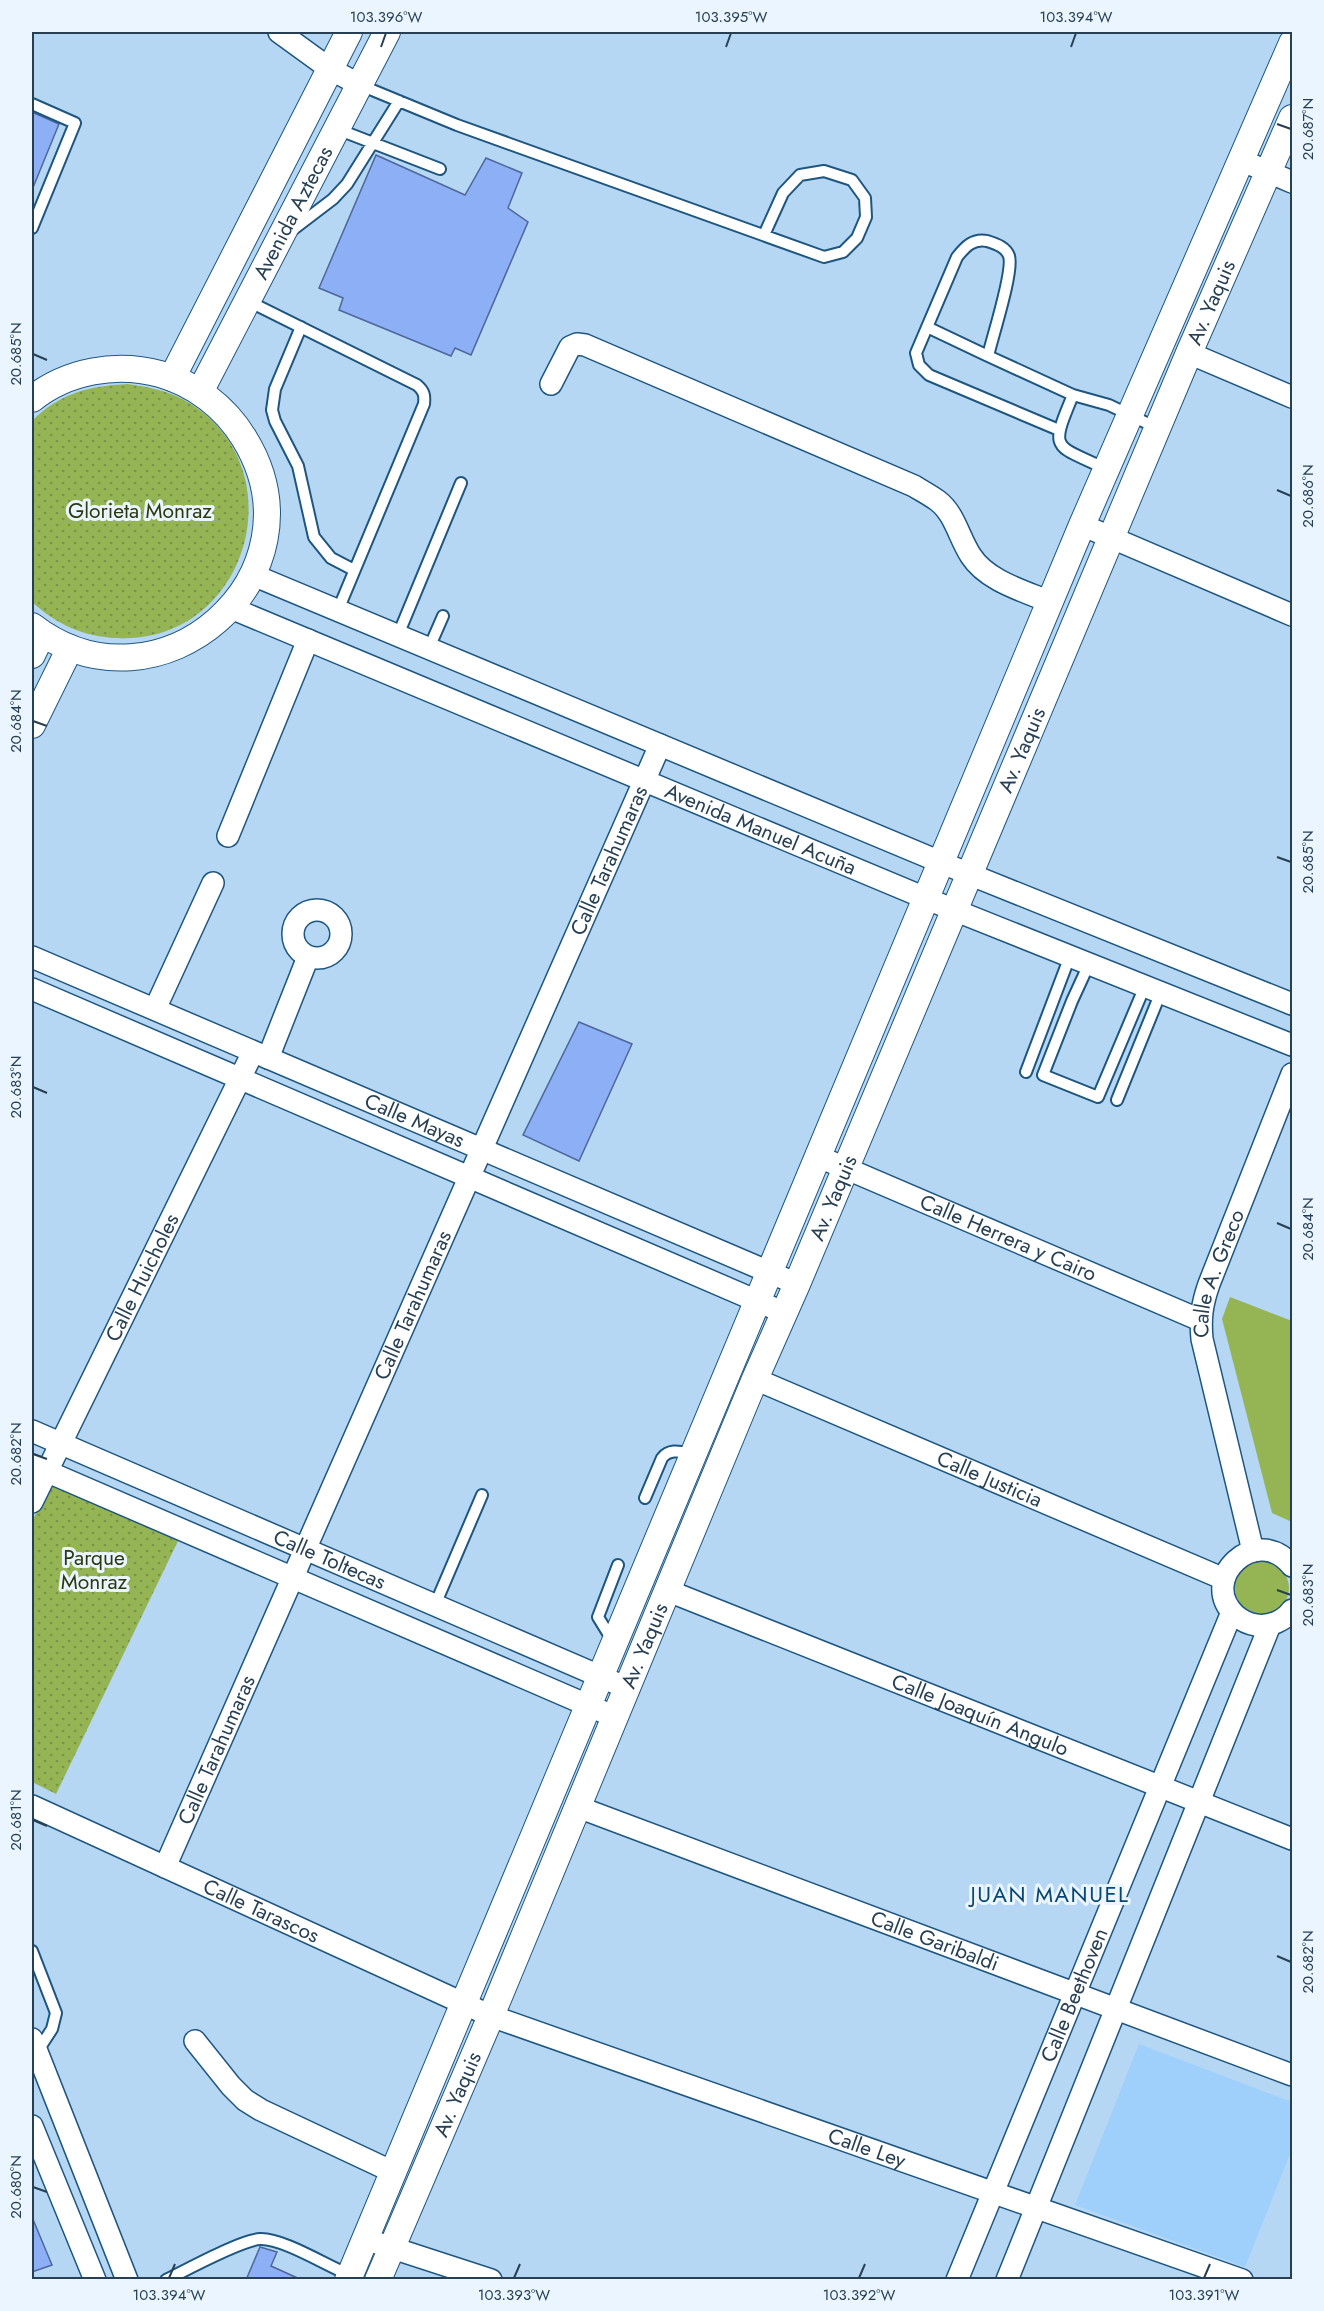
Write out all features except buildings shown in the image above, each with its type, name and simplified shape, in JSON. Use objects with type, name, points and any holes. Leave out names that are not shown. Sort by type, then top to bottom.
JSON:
[{"type":"street","points":[[279,32],[330,69],[360,85]]},
{"type":"street","name":"Avenida Aztecas","points":[[172,378],[349,32]]},
{"type":"street","name":"Avenida Aztecas","points":[[200,392],[387,32]]},
{"type":"street","name":"Av. Yaquis","points":[[349,2278],[1082,525],[1293,43]]},
{"type":"street","name":"Av. Yaquis","points":[[378,2280],[578,1808],[666,1590],[785,1313],[1189,352],[1293,118]]},
{"type":"street","points":[[1243,160],[1293,182]]},
{"type":"street","points":[[551,384],[570,347],[577,344],[585,345],[903,481],[939,502],[955,524],[971,557],[987,572],[1014,587],[1050,602]]},
{"type":"street","points":[[1189,352],[1293,397]]},
{"type":"street","points":[[32,399],[42,391],[66,379],[92,371],[119,368],[172,378],[200,392],[238,427],[251,449],[261,474],[266,499],[266,525],[253,575],[231,608],[213,625],[192,639],[169,650],[120,657],[95,655],[34,635]]},
{"type":"street","points":[[1082,525],[1293,615]]},
{"type":"street","name":"Avenida Manuel Acuña","points":[[253,575],[969,874],[1293,1004]]},
{"type":"street","name":"Avenida Manuel Acuña","points":[[231,608],[954,910],[1293,1045]]},
{"type":"street","points":[[228,836],[308,640]]},
{"type":"street","points":[[32,725],[70,648]]},
{"type":"street","name":"Calle Tarahumaras","points":[[165,1867],[660,745]]},
{"type":"street","points":[[155,1009],[213,883]]},
{"type":"street","name":"Calle Mayas","points":[[32,957],[797,1284]]},
{"type":"street","name":"Calle Huicholes","points":[[32,1502],[39,1468],[60,1443],[240,1079],[261,1055],[308,957]]},
{"type":"street","name":"Calle Mayas","points":[[32,989],[785,1313]]},
{"type":"street","name":"Calle A. Greco","points":[[1253,1551],[1202,1339],[1200,1320],[1209,1284],[1293,1074]]},
{"type":"street","name":"Calle Herrera y Cairo","points":[[817,1156],[1200,1320]]},
{"type":"street","name":"Calle Justicia","points":[[755,1379],[1224,1579]]},
{"type":"street","name":"Calle Toltecas","points":[[32,1431],[627,1688]]},
{"type":"street","name":"Calle Toltecas","points":[[39,1468],[615,1717]]},
{"type":"street","points":[[1293,1566],[1285,1558],[1272,1551],[1253,1551],[1235,1560],[1224,1579],[1224,1596],[1232,1612],[1238,1618],[1253,1625],[1270,1625],[1285,1618],[1293,1610]]},
{"type":"street","name":"Calle Joaquín Angulo","points":[[666,1590],[1293,1839]]},
{"type":"street","name":"Calle Beethoven","points":[[957,2280],[1232,1612]]},
{"type":"street","name":"Calle Beethoven","points":[[1007,2280],[1270,1625]]},
{"type":"street","name":"Calle Tarascos","points":[[32,1806],[491,2016]]},
{"type":"street","name":"Calle Garibaldi","points":[[578,1808],[1293,2075]]},
{"type":"street","name":"Calle Ley","points":[[491,2016],[1242,2280]]},
{"type":"street","points":[[195,2042],[245,2100],[261,2110],[393,2172]]},
{"type":"street","points":[[34,2046],[127,2280]]},
{"type":"street","points":[[32,2126],[95,2280]]},
{"type":"street","points":[[365,2239],[491,2280]]},
{"type":"lane","points":[[360,85],[457,125],[824,257],[843,252],[857,238],[866,217],[865,198],[852,180],[824,171],[800,175],[783,193],[764,235]]},
{"type":"lane","points":[[277,242],[333,199],[347,184],[399,101]]},
{"type":"lane","points":[[32,105],[75,123],[32,228]]},
{"type":"lane","points":[[337,129],[440,169]]},
{"type":"lane","points":[[988,356],[1009,273],[1009,256],[1001,246],[984,240],[967,244],[957,257],[916,352],[919,365],[929,375],[1059,430]]},
{"type":"lane","points":[[247,300],[423,389],[424,404],[338,610]]},
{"type":"lane","points":[[301,327],[275,389],[272,410],[275,421],[298,466],[314,537],[331,558],[354,570]]},
{"type":"lane","points":[[927,327],[1073,395],[1109,405],[1157,428]]},
{"type":"lane","points":[[1073,395],[1059,430],[1060,445],[1106,469]]},
{"type":"lane","points":[[398,635],[461,483]]},
{"type":"lane","points":[[429,648],[443,616]]},
{"type":"lane","points":[[1079,960],[1071,1001],[1043,1075],[1098,1097],[1153,989]]},
{"type":"lane","points":[[1026,1072],[1079,960]]},
{"type":"lane","points":[[1117,1100],[1153,989]]},
{"type":"lane","points":[[645,1498],[662,1458],[667,1452],[693,1454]]},
{"type":"lane","points":[[435,1605],[482,1495]]},
{"type":"lane","points":[[614,1643],[598,1617],[618,1564]]},
{"type":"lane","points":[[32,1951],[56,2013],[52,2029],[34,2046]]},
{"type":"lane","points":[[166,2280],[240,2245],[259,2239],[281,2243],[349,2278]]},
{"type":"shaded area","points":[[1139,2044],[1292,2102],[1292,2149],[1245,2267],[1075,2205]]},
{"type":"green space","name":"Glorieta Monraz","points":[[128,384],[156,389],[184,400],[220,429],[241,465],[249,505],[243,546],[227,583],[199,613],[163,632],[117,638],[93,635],[71,628],[51,617],[32,602],[32,421],[53,404],[76,393],[88,389]]},
{"type":"green space","points":[[1230,1297],[1292,1321],[1292,1522],[1272,1513],[1222,1319]]},
{"type":"green space","name":"Parque Monraz","points":[[51,1480],[178,1541],[56,1794],[32,1782],[32,1522]]},
{"type":"green space","points":[[1257,1561],[1267,1561],[1277,1565],[1285,1573],[1289,1588],[1285,1603],[1277,1611],[1267,1615],[1257,1615],[1247,1611],[1239,1603],[1235,1593],[1235,1583],[1239,1573],[1247,1565]]},
{"type":"district","name":"JUAN MANUEL","points":[[1050,1894]]}]
